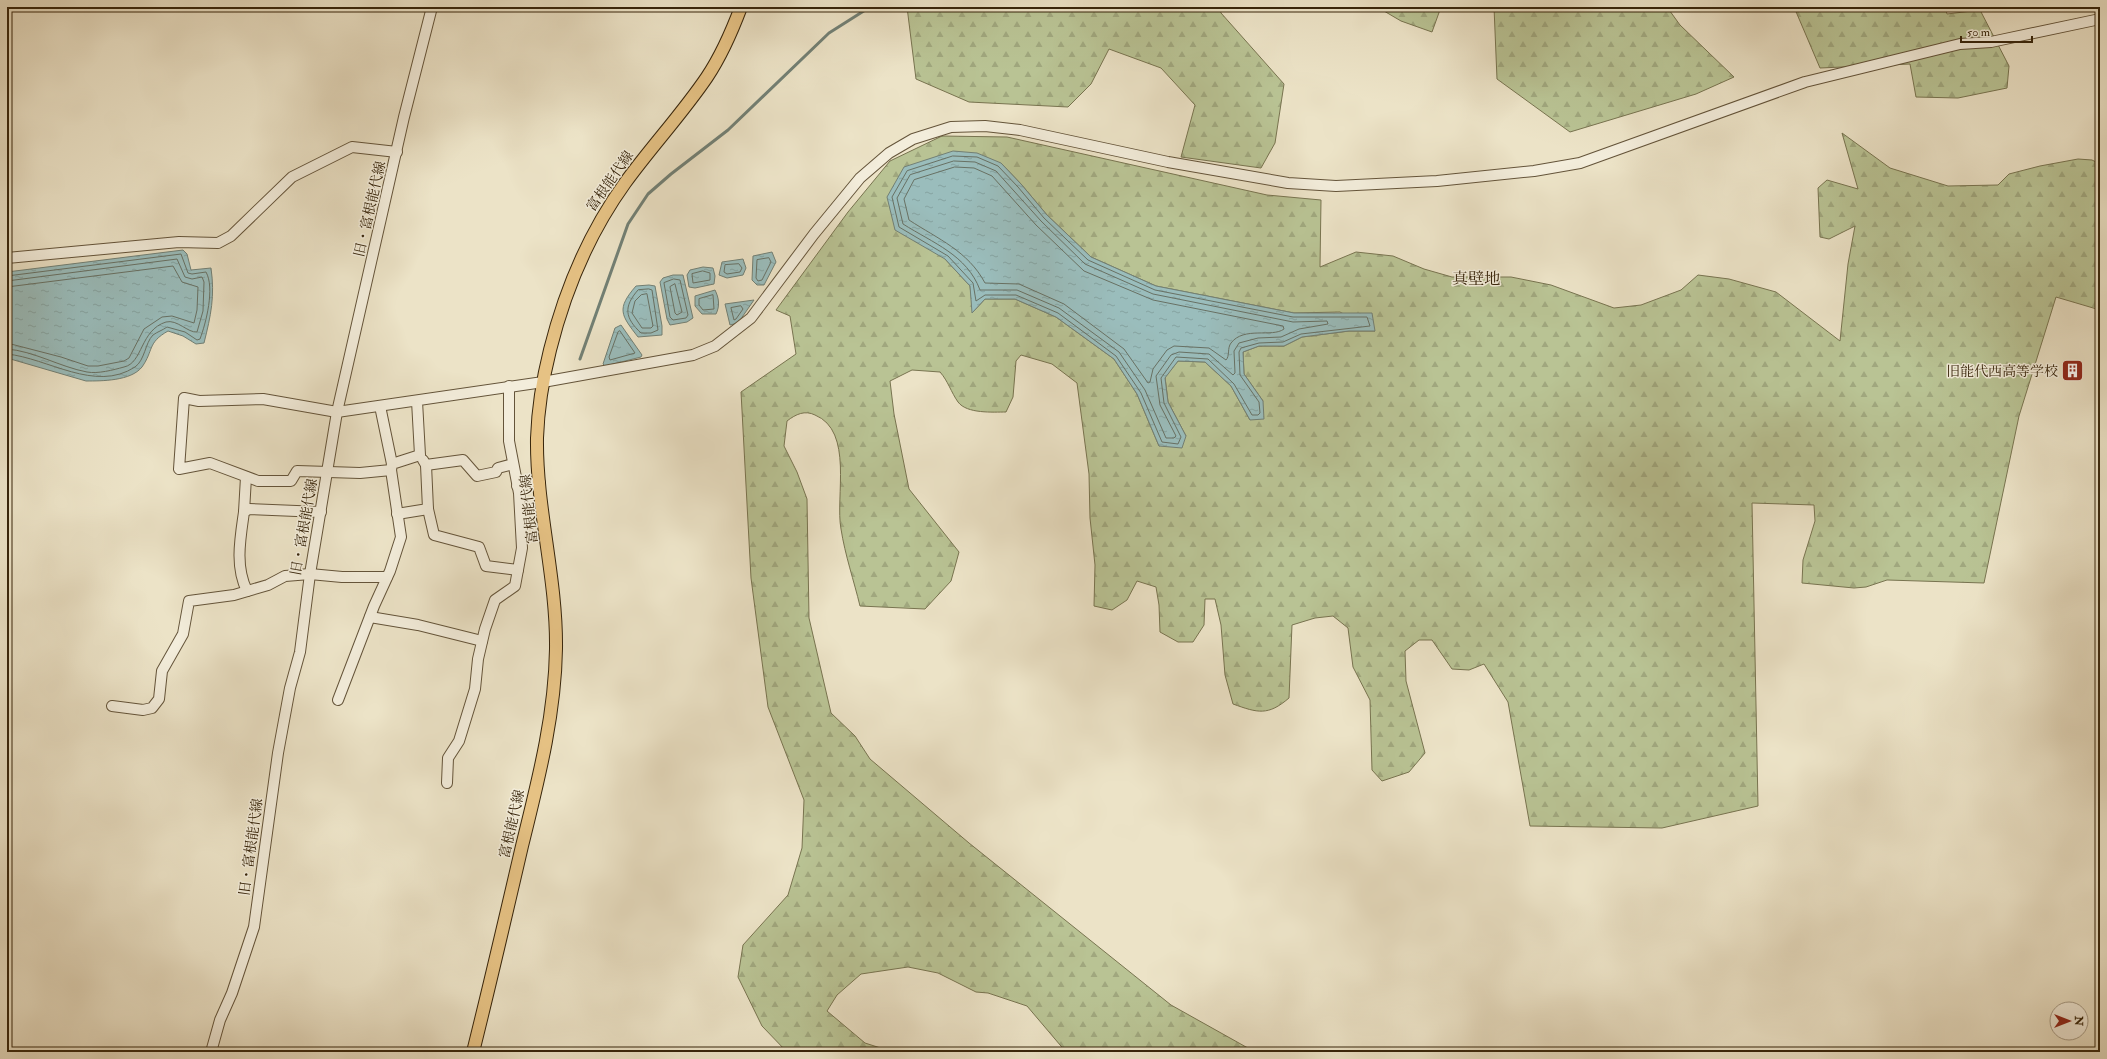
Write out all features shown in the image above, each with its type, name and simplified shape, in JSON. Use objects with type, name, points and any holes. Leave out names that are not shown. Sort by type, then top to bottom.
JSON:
[{"type":"main road","name":"富根能代線","points":[[473,1052],[534,800],[551,717],[556,648],[550,558],[540,483],[537,439],[544,382],[563,302],[583,254],[605,214],[625,184],[708,76],[727,41],[741,7]]},
{"type":"street","name":"旧・富根能代線","points":[[211,1052],[220,1020],[232,993],[254,927],[278,754],[290,688],[300,652],[310,574],[337,412],[404,117],[432,7]]},
{"type":"street","points":[[420,455],[391,467],[360,473],[297,471],[291,481],[258,481],[210,463],[179,469],[184,398],[199,401],[263,399],[337,412],[544,382],[693,355],[715,346],[751,318],[814,234],[860,178],[889,153],[913,139],[951,127],[985,126],[1020,130],[1168,162],[1288,183],[1336,186],[1437,181],[1534,171],[1580,163],[1805,82],[1960,44],[1991,42],[2100,19]]},
{"type":"street","points":[[7,258],[179,242],[218,243],[231,236],[292,176],[352,147],[397,152]]},
{"type":"street","points":[[447,783],[448,758],[459,741],[476,689],[485,629],[495,600],[515,586],[522,548],[517,486],[509,441],[509,386]]},
{"type":"street","points":[[417,400],[420,455],[426,465],[428,509],[434,535],[479,547],[486,566],[518,570]]},
{"type":"street","points":[[338,700],[387,577],[401,537],[391,467],[380,406]]},
{"type":"street","points":[[426,465],[463,460],[477,476],[496,472],[498,468],[513,464]]},
{"type":"street","points":[[246,477],[244,512],[239,551],[241,578],[247,591]]},
{"type":"street","points":[[517,486],[540,483]]},
{"type":"street","points":[[397,514],[428,509]]},
{"type":"street","points":[[244,512],[249,510],[321,512]]},
{"type":"street","points":[[112,706],[143,710],[152,708],[159,699],[162,671],[183,634],[189,601],[234,595],[285,576],[310,574],[342,577],[387,577]]},
{"type":"street","points":[[370,617],[424,626],[482,641]]},
{"type":"green space","points":[[907,7],[1219,7],[1221,13],[1284,84],[1275,143],[1261,168],[1181,157],[1195,105],[1161,68],[1109,49],[1091,84],[1068,107],[969,102],[916,79]]},
{"type":"green space","points":[[1383,7],[1441,7],[1432,32],[1401,21],[1384,11]]},
{"type":"green space","points":[[1494,7],[1667,7],[1680,25],[1734,77],[1696,94],[1570,132],[1497,79]]},
{"type":"green space","points":[[1794,7],[1945,7],[1947,14],[1980,10],[2009,66],[2007,88],[1958,98],[1916,97],[1910,64],[1820,68]]},
{"type":"green space","points":[[1842,133],[1890,168],[1948,186],[1998,185],[2009,174],[2040,166],[2078,159],[2092,160],[2100,164],[2100,310],[2056,297],[2019,416],[1984,583],[1887,580],[1866,587],[1854,588],[1802,583],[1803,560],[1815,521],[1814,505],[1752,503],[1758,806],[1662,828],[1530,826],[1508,702],[1484,664],[1469,670],[1452,669],[1432,640],[1419,640],[1405,651],[1406,681],[1425,753],[1409,772],[1382,781],[1372,770],[1370,700],[1353,667],[1348,628],[1333,616],[1315,618],[1292,625],[1289,698],[1275,708],[1256,711],[1233,704],[1225,675],[1221,625],[1215,599],[1205,599],[1204,625],[1193,642],[1178,642],[1160,632],[1159,605],[1156,587],[1137,581],[1127,600],[1112,610],[1094,606],[1095,565],[1090,518],[1089,474],[1077,383],[1052,364],[1021,355],[1016,361],[1013,397],[1006,412],[980,412],[967,409],[962,406],[940,372],[912,370],[890,381],[894,414],[909,489],[959,552],[951,581],[925,609],[860,606],[841,529],[839,450],[835,435],[827,423],[815,415],[804,413],[794,416],[787,421],[784,446],[797,472],[807,499],[809,618],[831,713],[855,736],[870,759],[969,843],[1171,1005],[1255,1052],[1066,1052],[1027,1006],[988,993],[976,992],[938,973],[908,967],[861,974],[837,995],[827,1011],[865,1043],[893,1052],[787,1052],[762,1026],[738,977],[743,945],[788,895],[802,848],[804,800],[768,707],[751,578],[741,392],[796,354],[790,316],[776,310],[848,212],[890,161],[942,136],[1007,137],[1267,195],[1321,200],[1320,267],[1356,252],[1393,256],[1424,269],[1452,277],[1511,277],[1551,285],[1614,308],[1641,305],[1681,290],[1698,275],[1729,279],[1776,292],[1840,341],[1848,264],[1855,226],[1829,239],[1820,237],[1818,188],[1827,180],[1858,189]],"holes":[[[1001,163],[1047,215],[1091,257],[1156,286],[1294,313],[1340,312],[1375,331],[1349,331],[1302,337],[1284,346],[1259,346],[1243,352],[1244,374],[1263,401],[1250,420],[1231,386],[1205,362],[1178,361],[1165,377],[1168,402],[1186,436],[1159,446],[1137,394],[1114,359],[1056,317],[1015,299],[985,299],[973,312],[970,286],[945,259]]]},
{"type":"water","points":[[953,151],[977,153],[1001,163],[1047,215],[1091,257],[1156,286],[1294,313],[1372,313],[1375,331],[1349,331],[1302,337],[1284,346],[1259,346],[1243,352],[1244,374],[1263,401],[1264,419],[1250,420],[1231,386],[1205,362],[1178,361],[1165,378],[1168,402],[1186,436],[1182,448],[1159,446],[1137,394],[1114,359],[1056,317],[1015,299],[985,299],[972,313],[970,286],[945,259],[895,230],[887,197],[904,167]]},
{"type":"water","points":[[183,250],[187,254],[191,270],[211,268],[213,288],[212,306],[204,343],[196,344],[183,336],[168,331],[157,339],[146,361],[137,372],[124,378],[108,380],[86,381],[7,358],[7,272]]},
{"type":"water","points":[[772,252],[776,262],[764,285],[757,285],[752,280],[753,256]]},
{"type":"water","points":[[743,259],[746,268],[743,275],[727,278],[719,275],[722,262]]},
{"type":"water","points":[[703,267],[713,268],[715,276],[714,284],[695,288],[689,287],[687,275],[690,270]]},
{"type":"water","points":[[673,275],[683,275],[693,318],[687,322],[670,325],[667,319],[660,282],[663,278]]},
{"type":"water","points":[[636,286],[655,286],[662,326],[662,335],[638,337],[625,317],[623,306]]},
{"type":"water","points":[[715,290],[718,302],[716,314],[702,314],[695,306],[695,296]]},
{"type":"water","points":[[754,300],[738,323],[730,325],[725,304]]},
{"type":"water","points":[[621,325],[642,355],[641,357],[605,366],[603,364],[615,328]]},
{"type":"waterway","points":[[580,359],[628,224],[648,194],[671,174],[728,130],[829,33],[870,7]]},
{"type":"place","name":"旧能代西高等学校","points":[[2073,371]]},
{"type":"district","name":"真壁地","points":[[1476,279]]}]
